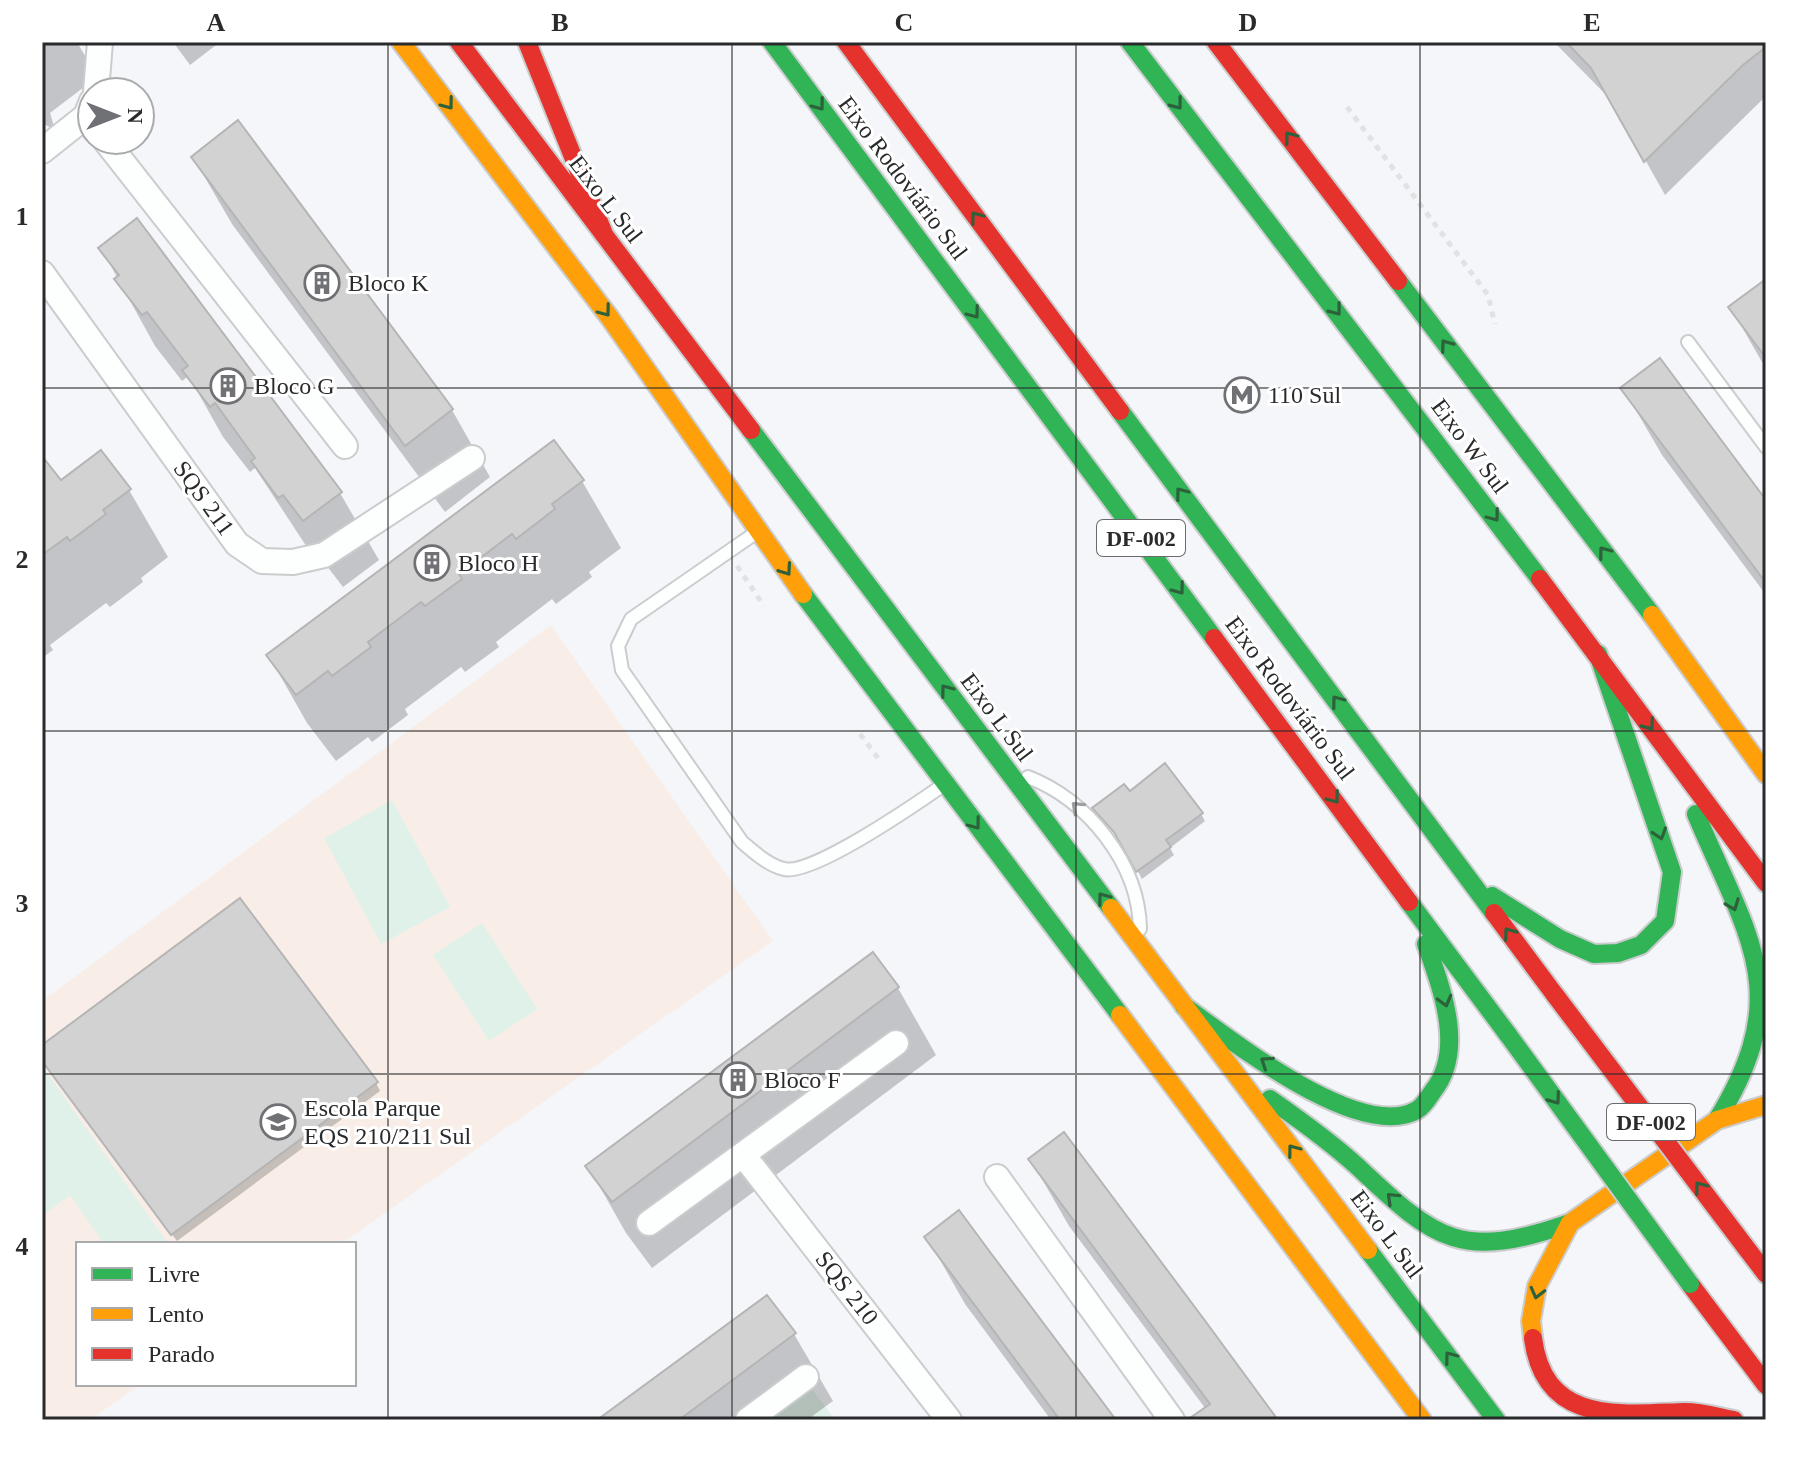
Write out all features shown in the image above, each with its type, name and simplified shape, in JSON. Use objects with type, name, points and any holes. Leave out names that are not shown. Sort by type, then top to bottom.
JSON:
[{"type":"main road","points":[[401,42],[610,318],[833,637],[1422,1420]]},
{"type":"main road","name":"Eixo L Sul","points":[[459,42],[1496,1420]]},
{"type":"main road","points":[[527,42],[604,234]]},
{"type":"main road","name":"Eixo Rodoviário Sul","points":[[772,42],[1766,1385]]},
{"type":"main road","name":"Eixo Rodoviário Sul","points":[[846,42],[1766,1274]]},
{"type":"main road","name":"Eixo W Sul","points":[[1130,42],[1598,654],[1766,883]]},
{"type":"main road","name":"Eixo W Sul","points":[[1216,42],[1651,614],[1766,774]]},
{"type":"main road","points":[[505,71],[544,158]]},
{"type":"main road","points":[[1473,884],[1585,952],[1619,954],[1646,944],[1664,925],[1672,899],[1672,872],[1598,654]]},
{"type":"main road","points":[[1671,755],[1735,907],[1754,962],[1761,1004],[1756,1038],[1744,1072],[1717,1120]]},
{"type":"main road","points":[[1184,1006],[1335,1105],[1371,1118],[1408,1116],[1433,1097],[1449,1059],[1448,1007],[1410,900]]},
{"type":"main road","points":[[1239,1078],[1343,1154],[1420,1225],[1456,1240],[1494,1243],[1530,1238],[1570,1223],[1717,1120],[1766,1105]]},
{"type":"main road","points":[[1570,1223],[1537,1286],[1531,1321],[1536,1360],[1560,1393],[1597,1413],[1642,1416],[1688,1412],[1734,1420]]},
{"type":"street","points":[[99,76],[100,42]]},
{"type":"street","points":[[42,151],[76,125]]},
{"type":"street","points":[[118,156],[345,446]]},
{"type":"street","name":"SQS 211","points":[[42,273],[237,544],[262,561],[293,562],[324,555],[472,458]]},
{"type":"street","points":[[649,1223],[896,1043]]},
{"type":"street","name":"SQS 210","points":[[744,1156],[949,1420]]},
{"type":"street","points":[[997,1177],[1172,1420]]},
{"type":"street","points":[[748,1420],[806,1377]]},
{"type":"lane","points":[[1688,342],[1766,447]]},
{"type":"lane","points":[[759,531],[631,619],[618,646],[622,670],[742,842],[763,860],[787,870],[813,865],[945,784]]},
{"type":"lane","points":[[1006,768],[1050,785],[1080,806],[1132,878],[1140,910],[1141,948]]},
{"type":"path","points":[[1347,107],[1488,295],[1495,324]]},
{"type":"path","points":[[727,552],[764,606]]},
{"type":"path","points":[[857,729],[881,762]]},
{"type":"shaded area","name":"Escola Parque EQS 210/211 Sul","points":[[551,625],[773,941],[344,1242],[76,1242],[76,1386],[138,1386],[90,1420],[43,1420],[42,1001]]},
{"type":"shaded area","points":[[392,800],[450,907],[381,944],[324,838]]},
{"type":"shaded area","points":[[482,923],[537,1009],[489,1041],[433,955]]},
{"type":"shaded area","points":[[42,1066],[167,1242],[103,1242],[70,1195],[42,1216]]},
{"type":"shaded area","points":[[812,1389],[835,1420],[770,1420]]},
{"type":"building","points":[[1566,42],[1766,42],[1766,47],[1743,65],[1644,162],[1591,68]]},
{"type":"building","name":"Bloco K","points":[[238,120],[453,409],[405,446],[191,157]]},
{"type":"building","name":"Bloco G","points":[[137,218],[342,492],[303,521],[283,495],[278,498],[251,461],[255,458],[215,403],[210,407],[182,370],[188,366],[147,312],[142,315],[114,279],[119,275],[98,248]]},
{"type":"building","points":[[1766,279],[1766,358],[1728,307]]},
{"type":"building","points":[[1660,358],[1766,500],[1766,583],[1620,388]]},
{"type":"building","name":"Bloco H","points":[[554,440],[584,480],[552,504],[555,509],[516,539],[512,534],[459,574],[462,579],[425,606],[421,602],[368,642],[371,647],[332,676],[328,671],[296,695],[266,655]]},
{"type":"building","points":[[101,450],[131,489],[103,510],[106,514],[70,541],[67,537],[42,555],[42,456],[61,480]]},
{"type":"building","points":[[1165,763],[1203,813],[1166,840],[1171,847],[1136,872],[1114,832],[1092,808],[1124,784],[1130,791]]},
{"type":"building","name":"Escola Parque EQS 210/211 Sul","points":[[240,898],[378,1082],[171,1235],[42,1061],[42,1045]]},
{"type":"building","name":"Bloco F","points":[[873,952],[899,987],[612,1202],[585,1166]]},
{"type":"building","points":[[1064,1132],[1278,1420],[1187,1420],[1210,1404],[1028,1159]]},
{"type":"building","points":[[959,1210],[1116,1420],[1060,1420],[924,1237]]},
{"type":"building","points":[[767,1295],[796,1333],[679,1420],[597,1420]]},
{"type":"traffic: fast","points":[[772,42],[1214,638]]},
{"type":"traffic: fast","points":[[1130,42],[1540,579]]},
{"type":"traffic: fast","points":[[1398,281],[1652,615]]},
{"type":"traffic: fast","points":[[1120,411],[1494,913]]},
{"type":"traffic: fast","points":[[751,430],[1111,908]]},
{"type":"traffic: fast","points":[[803,594],[1120,1015]]},
{"type":"traffic: fast","points":[[1492,896],[1560,939],[1594,954],[1618,953],[1641,945],[1665,921],[1672,872],[1598,654]]},
{"type":"traffic: fast","points":[[1696,814],[1746,932],[1756,966],[1759,1000],[1754,1036],[1741,1075],[1717,1120]]},
{"type":"traffic: fast","points":[[1409,902],[1509,1036]]},
{"type":"traffic: fast","points":[[1184,1006],[1263,1062],[1330,1100],[1363,1112],[1393,1116],[1417,1110],[1443,1075],[1448,1057],[1448,1018],[1426,944]]},
{"type":"traffic: fast","points":[[1509,1036],[1690,1284]]},
{"type":"traffic: fast","points":[[1270,1099],[1337,1149],[1409,1212],[1453,1237],[1502,1241],[1570,1223]]},
{"type":"traffic: fast","points":[[1368,1250],[1496,1420]]},
{"type":"traffic: slow","points":[[401,42],[610,318],[803,594]]},
{"type":"traffic: slow","points":[[1652,615],[1766,774]]},
{"type":"traffic: slow","points":[[1111,908],[1368,1250]]},
{"type":"traffic: slow","points":[[1120,1015],[1422,1420]]},
{"type":"traffic: slow","points":[[1533,1338],[1531,1321],[1537,1286],[1570,1223],[1717,1120],[1766,1105]]},
{"type":"traffic: jam","points":[[459,42],[751,430]]},
{"type":"traffic: jam","points":[[527,42],[604,234]]},
{"type":"traffic: jam","points":[[846,42],[1120,411]]},
{"type":"traffic: jam","points":[[1216,42],[1398,281]]},
{"type":"traffic: jam","points":[[1540,579],[1766,883]]},
{"type":"traffic: jam","points":[[1214,638],[1409,902]]},
{"type":"traffic: jam","points":[[1494,913],[1555,995]]},
{"type":"traffic: jam","points":[[1555,995],[1747,1249]]},
{"type":"traffic: jam","points":[[1747,1249],[1766,1274]]},
{"type":"traffic: jam","points":[[1690,1284],[1766,1385]]},
{"type":"traffic: jam","points":[[1533,1338],[1540,1366],[1552,1387],[1569,1400],[1611,1412],[1691,1412],[1734,1420]]},
{"type":"place","name":"Bloco K","points":[[322,283]]},
{"type":"place","name":"Bloco G","points":[[228,386]]},
{"type":"place","name":"110 Sul","points":[[1242,395]]},
{"type":"place","name":"Bloco H","points":[[432,563]]},
{"type":"place","name":"Bloco F","points":[[738,1080]]},
{"type":"place","name":"Escola Parque EQS 210/211 Sul","points":[[278,1122]]}]
